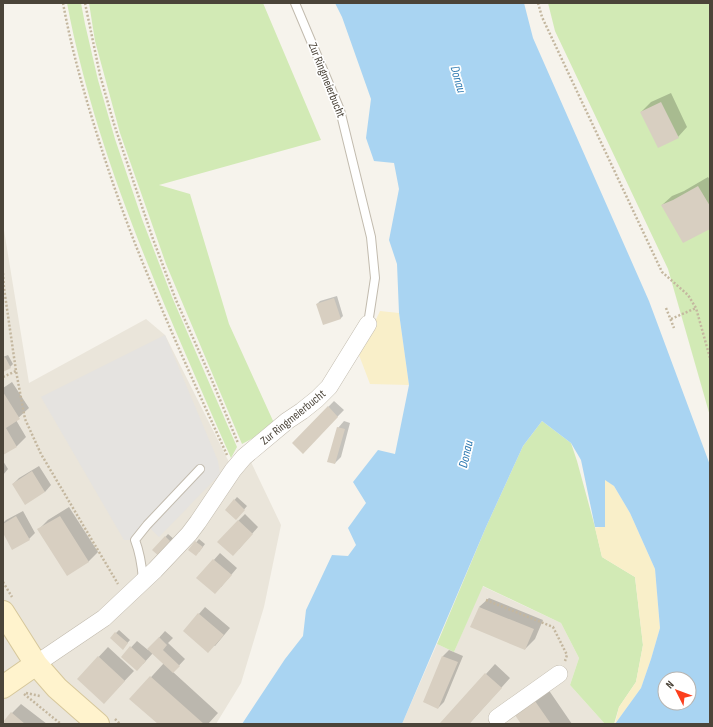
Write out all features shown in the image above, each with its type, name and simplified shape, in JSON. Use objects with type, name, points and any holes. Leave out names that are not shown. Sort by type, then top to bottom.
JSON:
[{"type":"main road","points":[[3,612],[36,664],[57,688],[95,723]]},
{"type":"main road","points":[[3,687],[36,664]]},
{"type":"street","name":"Zur Ringmeierbucht","points":[[36,664],[104,618],[126,598],[189,534],[206,512],[233,470],[244,457],[287,421],[317,399],[329,387],[368,324]]},
{"type":"street","points":[[496,722],[559,674]]},
{"type":"lane","name":"Zur Ringmeierbucht","points":[[295,3],[340,110],[369,229],[375,278],[368,324]]},
{"type":"lane","points":[[143,581],[141,560],[135,540],[147,525],[200,469]]},
{"type":"path","points":[[64,3],[80,78],[124,212],[149,278],[233,470]]},
{"type":"path","points":[[84,3],[100,75],[114,124],[152,239],[176,300],[244,457]]},
{"type":"path","points":[[538,3],[542,17],[662,272],[688,295],[696,308],[710,358]]},
{"type":"path","points":[[3,273],[16,371],[25,419],[41,454],[126,598]]},
{"type":"path","points":[[666,308],[674,328]]},
{"type":"path","points":[[671,319],[696,308]]},
{"type":"path","points":[[3,377],[16,371]]},
{"type":"path","points":[[486,600],[554,627],[567,656],[559,674]]},
{"type":"path","points":[[41,696],[22,692],[61,724]]},
{"type":"shaded area","points":[[3,224],[29,383],[146,319],[165,335],[233,470],[250,460],[281,525],[264,607],[241,683],[216,724],[3,724]]},
{"type":"shaded area","points":[[165,335],[218,461],[220,474],[159,537],[147,525],[135,540],[124,540],[41,397]]},
{"type":"shaded area","points":[[482,586],[561,623],[579,658],[570,685],[605,724],[402,724],[437,644],[454,652]]},
{"type":"green space","points":[[67,3],[81,3],[98,80],[115,139],[142,219],[172,297],[237,447],[231,458],[159,291],[115,178],[96,120],[80,62]]},
{"type":"green space","points":[[89,3],[263,3],[321,140],[159,185],[190,194],[229,324],[274,423],[255,437],[242,444],[166,264],[120,133],[95,41]]},
{"type":"green space","points":[[548,3],[710,3],[710,416],[668,269],[555,31]]},
{"type":"green space","points":[[542,421],[571,443],[602,557],[635,577],[643,645],[636,682],[619,707],[614,724],[605,724],[570,685],[579,658],[561,623],[483,586],[454,652],[437,644],[486,527],[523,446]]},
{"type":"sand","points":[[380,311],[399,313],[409,385],[370,384],[359,355]]},
{"type":"sand","points":[[605,479],[614,486],[630,513],[655,569],[660,628],[641,688],[615,724],[619,707],[636,682],[643,645],[635,577],[602,557],[595,528],[605,526]]},
{"type":"water","name":"Donau","points":[[335,3],[524,3],[533,38],[649,301],[710,465],[710,724],[615,724],[641,688],[660,628],[655,569],[630,513],[614,486],[605,480],[605,527],[595,527],[581,460],[571,443],[542,421],[523,446],[486,527],[402,724],[242,724],[285,659],[303,636],[306,610],[332,555],[348,556],[356,545],[348,528],[366,503],[353,482],[378,450],[395,454],[409,385],[399,313],[397,264],[389,240],[399,189],[394,163],[374,161],[366,138],[371,99],[342,17]]},
{"type":"building","points":[[661,102],[679,138],[658,148],[640,112]]},
{"type":"building","points":[[698,186],[710,206],[710,229],[683,243],[661,205]]},
{"type":"building","points":[[334,298],[341,319],[323,325],[316,304]]},
{"type":"building","points":[[5,357],[11,368],[3,372],[3,358]]},
{"type":"building","points":[[3,392],[20,419],[6,428],[17,447],[3,455]]},
{"type":"building","points":[[328,406],[338,417],[303,454],[292,443]]},
{"type":"building","points":[[337,427],[345,429],[335,464],[327,462]]},
{"type":"building","points":[[32,471],[45,492],[25,505],[12,484]]},
{"type":"building","points":[[234,499],[245,510],[236,520],[225,510]]},
{"type":"building","points":[[16,516],[30,540],[12,550],[3,533],[3,524]]},
{"type":"building","points":[[60,516],[89,562],[67,576],[37,529]]},
{"type":"building","points":[[238,520],[253,534],[233,556],[217,542]]},
{"type":"building","points":[[165,536],[173,544],[160,557],[152,550]]},
{"type":"building","points":[[195,541],[203,547],[196,556],[188,550]]},
{"type":"building","points":[[213,559],[232,575],[215,594],[196,578]]},
{"type":"building","points":[[479,607],[534,629],[525,650],[470,627]]},
{"type":"building","points":[[198,613],[224,635],[208,653],[183,631]]},
{"type":"building","points":[[115,632],[128,643],[123,650],[110,638]]},
{"type":"building","points":[[159,637],[167,645],[163,650],[180,666],[173,673],[147,649]]},
{"type":"building","points":[[130,646],[146,661],[137,671],[121,657]]},
{"type":"building","points":[[98,656],[125,681],[104,704],[77,679]]},
{"type":"building","points":[[442,656],[458,662],[438,709],[423,702]]},
{"type":"building","points":[[485,673],[502,688],[469,724],[441,724],[440,723]]},
{"type":"building","points":[[150,676],[204,724],[158,724],[129,699]]},
{"type":"building","points":[[535,701],[551,724],[521,724],[515,715]]},
{"type":"building","points":[[11,712],[25,724],[3,724]]}]
